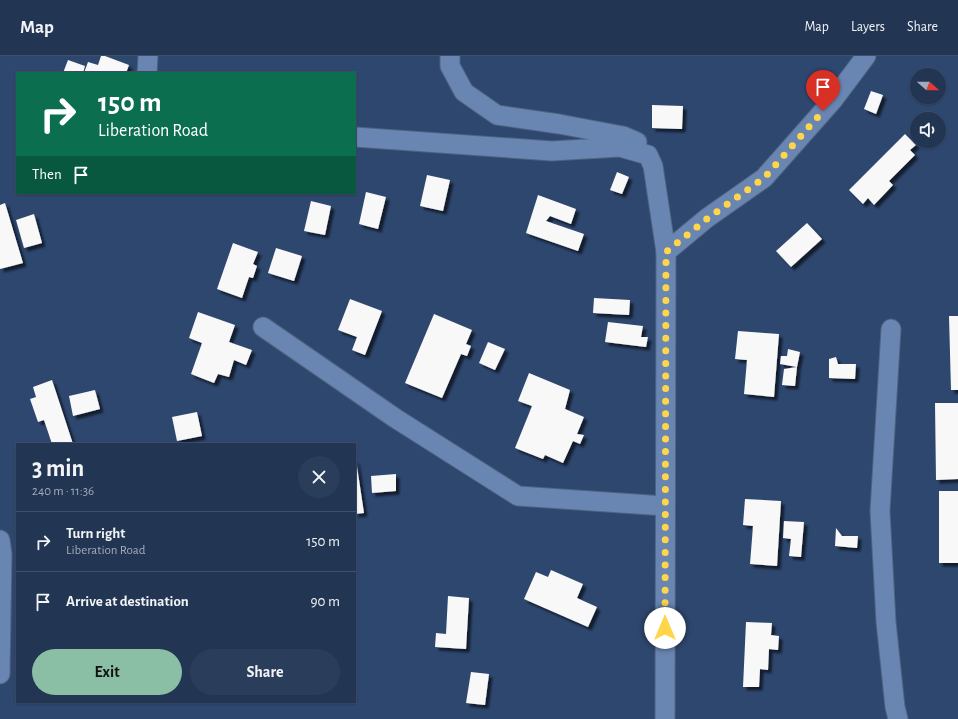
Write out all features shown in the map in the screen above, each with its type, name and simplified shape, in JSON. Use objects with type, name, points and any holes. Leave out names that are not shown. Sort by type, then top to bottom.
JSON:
[{"type":"street","points":[[147,72],[148,56]]},
{"type":"street","points":[[450,56],[450,66],[464,92],[497,115],[559,124],[623,136],[640,143],[653,166],[666,252],[665,719]]},
{"type":"street","points":[[666,252],[708,218],[764,178],[833,100],[866,56]]},
{"type":"street","points":[[356,137],[552,151],[620,148],[648,155]]},
{"type":"street","points":[[263,327],[395,418],[518,496],[665,506]]},
{"type":"street","points":[[891,329],[880,511],[886,622],[895,708],[898,719]]},
{"type":"street","points":[[0,540],[2,554],[0,674]]},
{"type":"building","points":[[101,56],[105,56],[129,65],[126,72],[84,72],[88,62],[98,65]]},
{"type":"building","points":[[68,60],[85,66],[83,72],[63,72]]},
{"type":"building","points":[[871,91],[883,95],[876,114],[864,109]]},
{"type":"building","points":[[652,105],[683,106],[682,129],[652,128]]},
{"type":"building","points":[[905,134],[910,139],[910,148],[912,148],[910,150],[915,155],[889,181],[893,185],[874,205],[868,198],[863,204],[849,190]]},
{"type":"building","points":[[617,172],[629,177],[622,194],[610,190]]},
{"type":"building","points":[[427,175],[450,180],[443,211],[420,206]]},
{"type":"building","points":[[366,192],[386,197],[378,229],[359,224]]},
{"type":"building","points":[[538,195],[576,209],[571,224],[550,216],[546,221],[584,234],[578,251],[526,233]]},
{"type":"building","points":[[311,201],[331,206],[325,235],[304,231]]},
{"type":"building","points":[[5,203],[23,263],[0,269],[0,205]]},
{"type":"building","points":[[34,214],[42,243],[24,248],[16,220]]},
{"type":"building","points":[[807,223],[822,239],[791,267],[776,251]]},
{"type":"building","points":[[233,243],[258,252],[253,264],[257,266],[253,278],[249,277],[242,298],[217,289]]},
{"type":"building","points":[[276,248],[302,256],[294,281],[268,273]]},
{"type":"building","points":[[594,298],[630,300],[629,315],[593,313]]},
{"type":"building","points":[[350,299],[382,311],[365,355],[352,350],[357,337],[338,330]]},
{"type":"building","points":[[198,312],[235,325],[229,342],[252,350],[246,365],[234,360],[229,377],[218,374],[214,383],[191,374],[202,343],[189,338]]},
{"type":"building","points":[[434,314],[472,330],[466,344],[471,346],[467,356],[461,354],[442,398],[405,383]]},
{"type":"building","points":[[949,316],[958,316],[958,390],[951,390]]},
{"type":"building","points":[[608,322],[643,326],[641,337],[648,337],[646,347],[605,342]]},
{"type":"building","points":[[738,331],[779,334],[774,397],[744,394],[747,360],[735,359]]},
{"type":"building","points":[[488,342],[505,349],[495,370],[479,363]]},
{"type":"building","points":[[788,349],[800,352],[797,367],[780,364],[781,356],[787,356]]},
{"type":"building","points":[[836,357],[838,364],[856,364],[855,379],[829,378],[829,359]]},
{"type":"building","points":[[797,367],[795,386],[782,385],[784,369]]},
{"type":"building","points":[[529,373],[570,390],[565,409],[584,417],[577,434],[584,435],[580,444],[573,441],[563,463],[545,455],[543,459],[515,448],[532,406],[518,401]]},
{"type":"building","points":[[52,380],[73,443],[52,443],[44,420],[38,422],[30,399],[36,397],[33,387]]},
{"type":"building","points":[[95,390],[100,409],[73,416],[69,396]]},
{"type":"building","points":[[935,403],[958,403],[958,479],[936,480]]},
{"type":"building","points":[[197,412],[202,436],[177,441],[172,417]]},
{"type":"building","points":[[356,460],[364,513],[356,514]]},
{"type":"building","points":[[396,474],[396,491],[372,493],[371,476]]},
{"type":"building","points":[[939,491],[958,491],[958,563],[939,563]]},
{"type":"building","points":[[745,499],[781,501],[777,566],[750,564],[753,526],[743,525]]},
{"type":"building","points":[[784,521],[804,522],[801,557],[789,556],[791,539],[783,538]]},
{"type":"building","points":[[836,528],[842,536],[858,536],[857,548],[835,546]]},
{"type":"building","points":[[551,570],[583,584],[577,598],[597,607],[588,627],[524,599],[536,572],[548,577]]},
{"type":"building","points":[[448,596],[469,598],[466,649],[435,647],[436,633],[446,634]]},
{"type":"building","points":[[746,622],[772,623],[771,635],[779,636],[778,650],[769,649],[768,670],[760,669],[759,687],[743,687]]},
{"type":"building","points":[[471,672],[489,674],[485,705],[466,703]]},
{"type":"route","points":[[665,628],[666,252],[708,218],[764,178],[823,111]]}]
